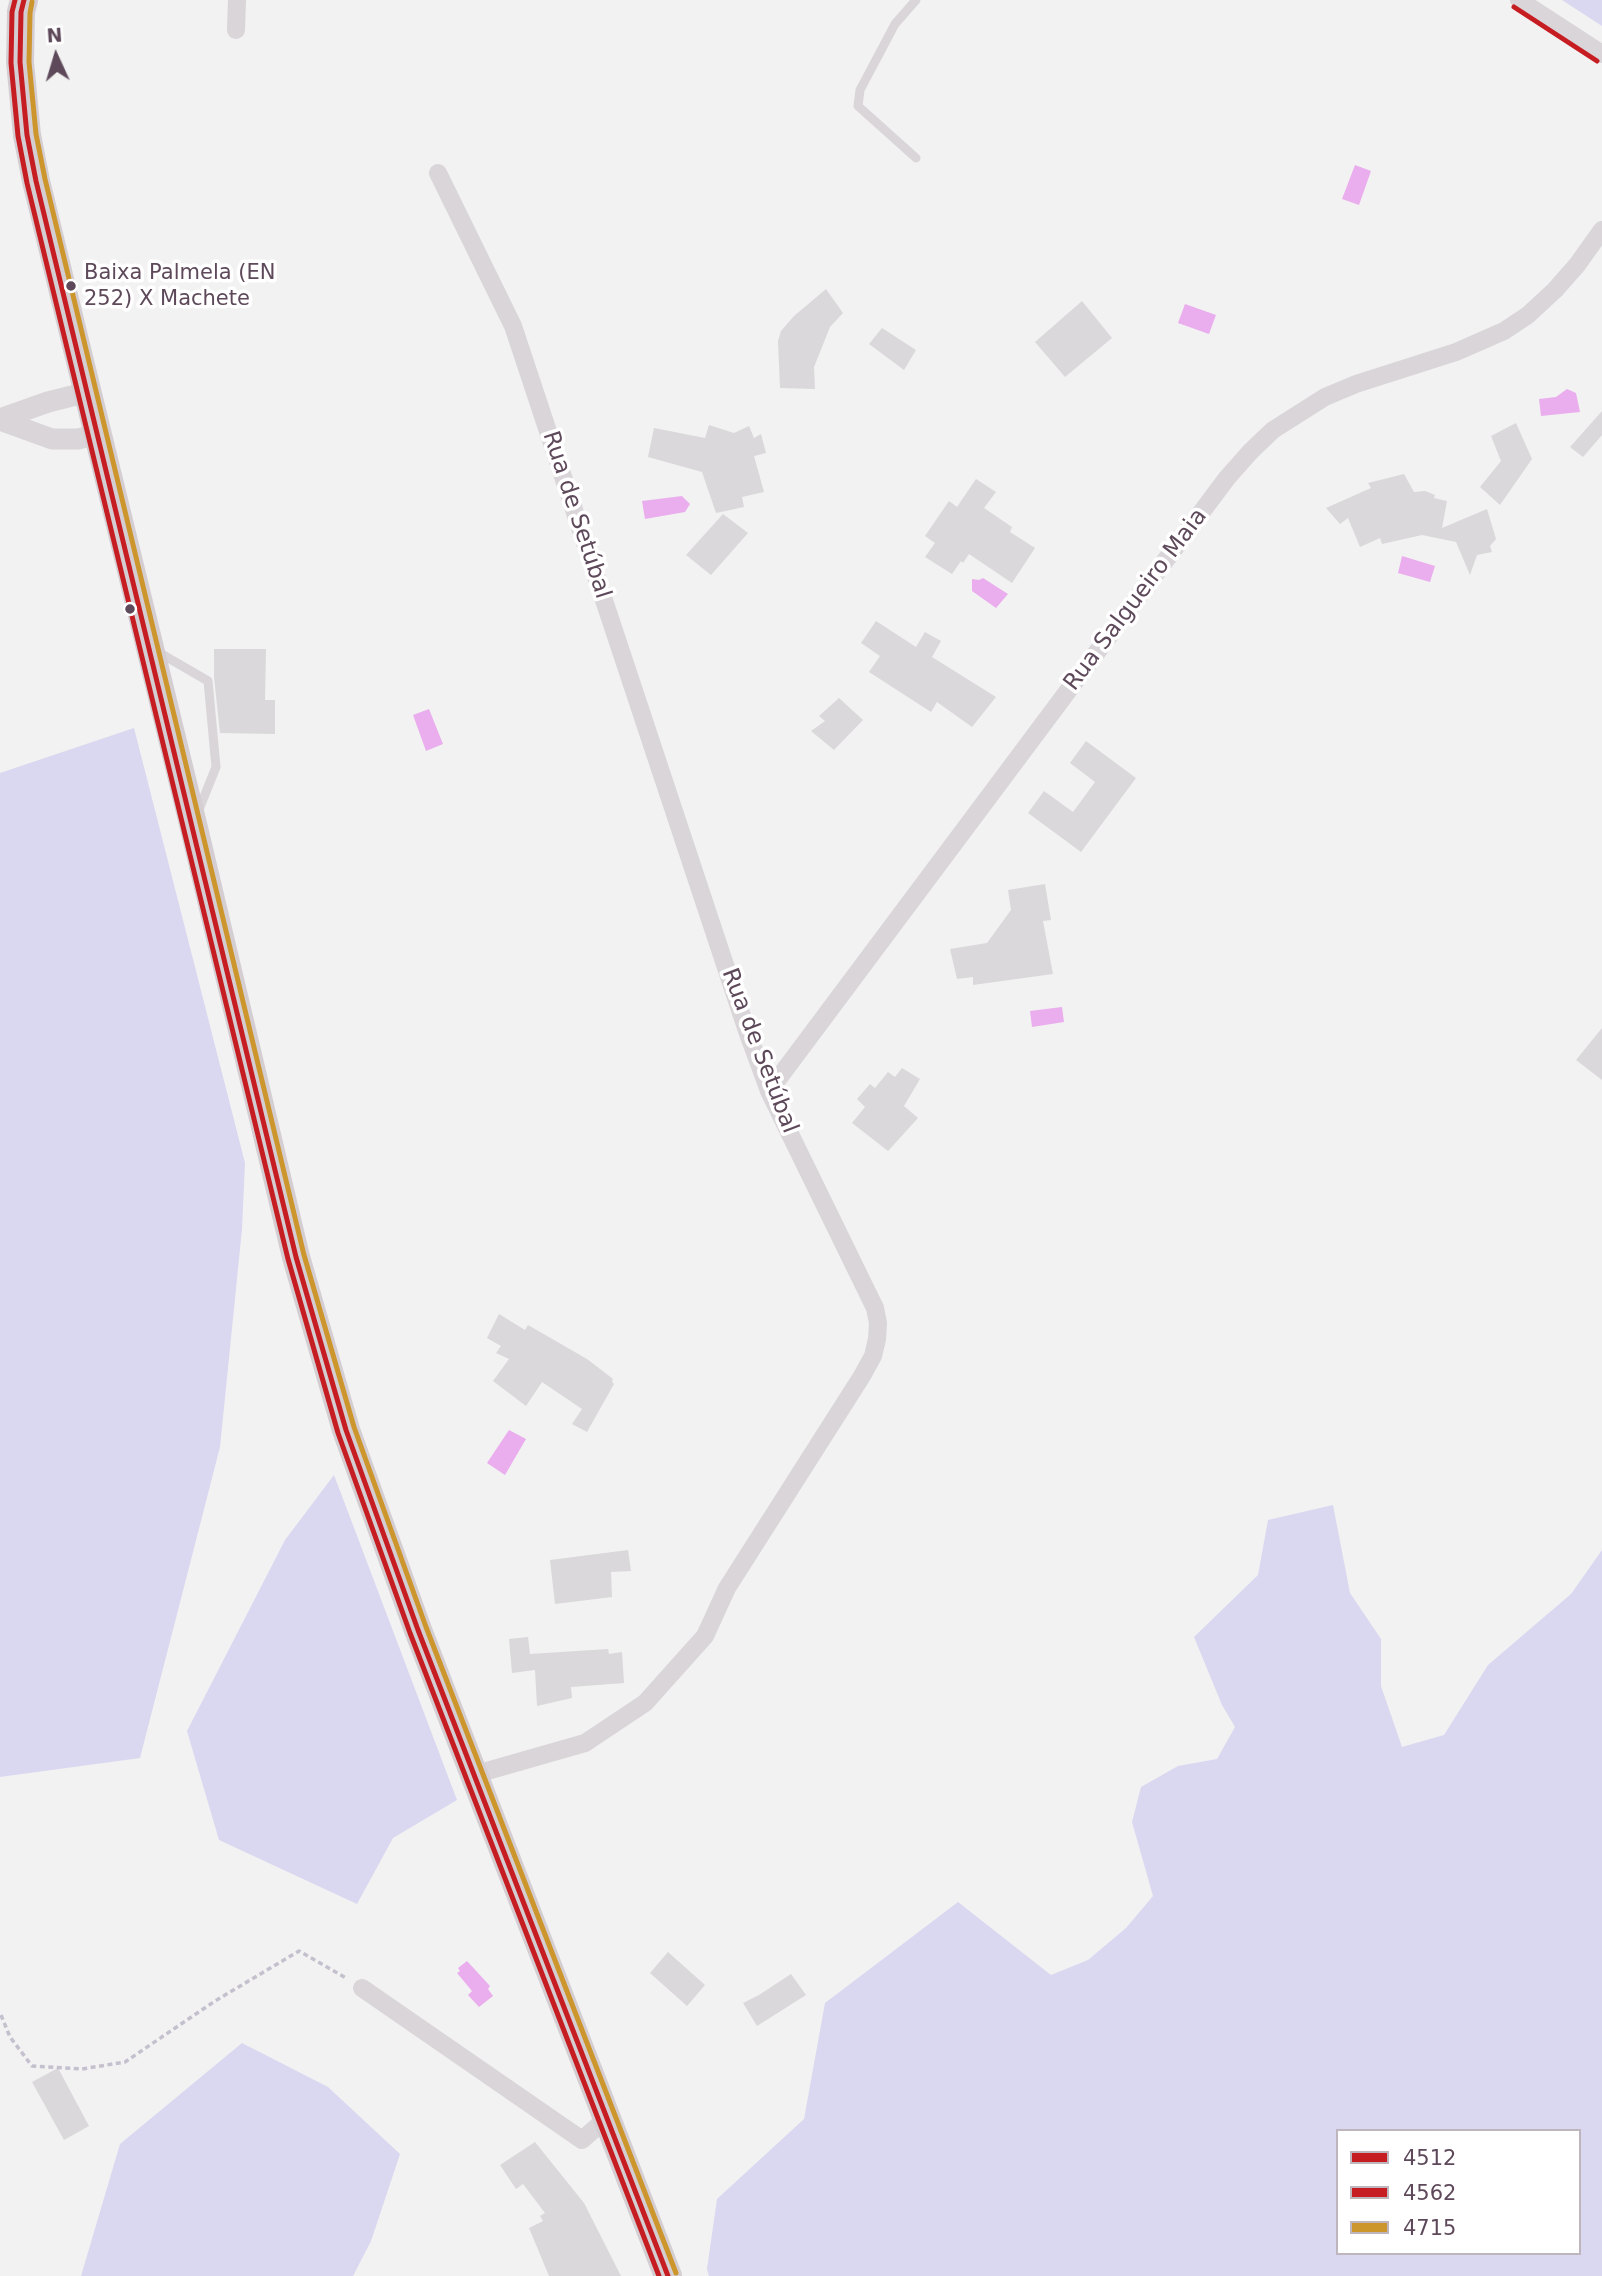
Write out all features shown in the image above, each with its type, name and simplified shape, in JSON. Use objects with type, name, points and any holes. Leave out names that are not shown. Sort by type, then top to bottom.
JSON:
[{"type":"main road","points":[[24,0],[21,12],[20,62],[27,135],[36,181],[296,1257],[338,1403],[409,1605],[668,2276]]},
{"type":"street","points":[[236,30],[237,0]]},
{"type":"street","points":[[1518,0],[1602,54]]},
{"type":"street","name":"Rua de Setúbal","points":[[438,173],[513,326],[742,1018],[769,1091],[875,1308],[878,1323],[873,1356],[862,1376],[727,1588],[705,1636],[645,1703],[585,1743],[473,1775]]},
{"type":"street","name":"Rua Salgueiro Maia","points":[[769,1091],[1227,478],[1251,451],[1273,430],[1325,397],[1356,384],[1456,352],[1504,331],[1528,315],[1555,290],[1577,265],[1602,229]]},
{"type":"street","points":[[0,419],[48,402],[88,392]]},
{"type":"street","points":[[0,419],[52,439],[78,439],[98,434]]},
{"type":"street","points":[[362,1987],[582,2140],[608,2116]]},
{"type":"lane","points":[[916,0],[895,24],[860,90],[858,106],[916,158]]},
{"type":"lane","points":[[150,648],[208,681],[216,767],[193,824]]},
{"type":"path","points":[[1,2015],[10,2037],[32,2066],[82,2069],[125,2062],[215,2001],[299,1951],[362,1987]]},
{"type":"shaded area","points":[[1562,0],[1602,0],[1602,26]]},
{"type":"shaded area","points":[[1355,165],[1371,171],[1359,205],[1342,199]]},
{"type":"shaded area","points":[[1185,304],[1216,315],[1209,334],[1178,323]]},
{"type":"shaded area","points":[[1567,389],[1576,393],[1580,412],[1541,416],[1539,399],[1556,397]]},
{"type":"shaded area","points":[[682,496],[690,504],[685,512],[645,519],[642,501]]},
{"type":"shaded area","points":[[1402,556],[1435,566],[1430,582],[1398,573]]},
{"type":"shaded area","points":[[983,578],[1008,594],[996,608],[972,591],[972,579]]},
{"type":"shaded area","points":[[429,709],[443,744],[426,751],[413,715]]},
{"type":"shaded area","points":[[134,728],[245,1163],[242,1229],[220,1447],[140,1758],[0,1777],[0,773]]},
{"type":"shaded area","points":[[1062,1007],[1064,1022],[1032,1027],[1030,1011]]},
{"type":"shaded area","points":[[509,1430],[526,1439],[505,1475],[487,1463]]},
{"type":"shaded area","points":[[334,1475],[457,1800],[393,1838],[357,1904],[219,1840],[187,1731],[285,1540]]},
{"type":"shaded area","points":[[1333,1505],[1350,1593],[1381,1639],[1381,1686],[1402,1747],[1444,1735],[1488,1665],[1571,1594],[1602,1550],[1602,2276],[709,2276],[707,2269],[717,2199],[804,2119],[825,2003],[958,1902],[1051,1975],[1088,1960],[1126,1928],[1153,1896],[1132,1822],[1141,1787],[1178,1766],[1217,1759],[1235,1727],[1222,1705],[1194,1637],[1258,1575],[1268,1520]]},
{"type":"shaded area","points":[[467,1961],[490,1986],[488,1989],[493,1996],[479,2007],[468,1995],[472,1991],[457,1973],[460,1971],[458,1968]]},
{"type":"shaded area","points":[[242,2043],[328,2087],[400,2154],[371,2241],[353,2276],[81,2276],[120,2144]]},
{"type":"building","points":[[826,289],[843,313],[830,327],[814,367],[815,389],[780,388],[778,341],[781,331]]},
{"type":"building","points":[[1082,301],[1112,338],[1065,377],[1035,342]]},
{"type":"building","points":[[882,328],[916,350],[904,370],[869,344]]},
{"type":"building","points":[[1602,411],[1602,435],[1583,457],[1570,447]]},
{"type":"building","points":[[1516,423],[1532,459],[1500,505],[1480,487],[1501,461],[1491,436]]},
{"type":"building","points":[[709,425],[734,433],[749,426],[754,438],[761,434],[766,453],[754,456],[764,492],[742,497],[744,507],[716,513],[702,472],[648,457],[654,428],[705,438]]},
{"type":"building","points":[[1404,474],[1414,492],[1425,491],[1435,495],[1434,498],[1447,501],[1442,528],[1487,509],[1496,539],[1490,546],[1492,552],[1477,555],[1470,575],[1456,542],[1422,535],[1382,544],[1380,538],[1360,547],[1348,518],[1340,524],[1326,508],[1371,488],[1368,483]]},
{"type":"building","points":[[976,479],[996,492],[984,508],[1012,527],[1010,532],[1035,548],[1012,583],[969,554],[952,574],[925,557],[935,543],[925,536],[949,501],[957,507]]},
{"type":"building","points":[[723,514],[748,533],[711,575],[686,555]]},
{"type":"building","points":[[876,621],[916,647],[925,632],[941,641],[932,657],[996,697],[972,727],[937,702],[931,712],[869,672],[880,656],[861,643]]},
{"type":"building","points":[[214,649],[266,649],[265,700],[275,700],[275,734],[220,733]]},
{"type":"building","points":[[839,698],[863,720],[834,750],[811,731],[825,721],[819,716]]},
{"type":"building","points":[[1086,741],[1136,778],[1081,852],[1028,813],[1044,791],[1073,812],[1095,782],[1070,763]]},
{"type":"building","points":[[1045,884],[1051,920],[1043,921],[1053,974],[973,985],[973,977],[957,979],[950,949],[987,943],[1011,910],[1008,890]]},
{"type":"building","points":[[1602,1028],[1602,1080],[1576,1060]]},
{"type":"building","points":[[902,1068],[920,1079],[904,1106],[918,1118],[888,1151],[852,1123],[865,1107],[857,1099],[870,1084],[875,1088],[888,1072],[895,1077]]},
{"type":"building","points":[[499,1314],[525,1330],[528,1325],[587,1359],[613,1379],[614,1384],[587,1432],[572,1424],[582,1409],[542,1382],[526,1406],[493,1381],[509,1359],[496,1353],[501,1346],[487,1338]]},
{"type":"building","points":[[628,1550],[631,1571],[611,1572],[612,1597],[555,1604],[550,1560]]},
{"type":"building","points":[[528,1637],[530,1654],[608,1649],[609,1654],[622,1652],[624,1683],[571,1687],[572,1698],[537,1706],[535,1670],[512,1673],[509,1639]]},
{"type":"building","points":[[668,1952],[705,1985],[687,2006],[650,1973]]},
{"type":"building","points":[[791,1974],[806,1995],[757,2026],[743,2003]]},
{"type":"building","points":[[58,2068],[89,2126],[64,2140],[32,2082]]},
{"type":"building","points":[[535,2142],[584,2203],[621,2276],[549,2276],[529,2228],[543,2221],[540,2216],[545,2213],[523,2184],[516,2189],[500,2165]]},
{"type":"transit line","name":"4562","points":[[15,0],[12,12],[11,63],[18,136],[27,183],[288,1259],[338,1433],[410,1633],[659,2276]]},
{"type":"transit line","name":"4512","points":[[24,0],[21,12],[20,62],[27,135],[36,181],[296,1257],[346,1430],[418,1630],[668,2276]]},
{"type":"transit line","name":"4715","points":[[32,2],[29,62],[36,134],[45,179],[304,1255],[354,1427],[426,1627],[676,2273]]},
{"type":"transit line","name":"4562","points":[[1514,7],[1597,61]]},
{"type":"place","name":"Baixa Palmela (EN 252) X Machete","points":[[71,286]]}]
